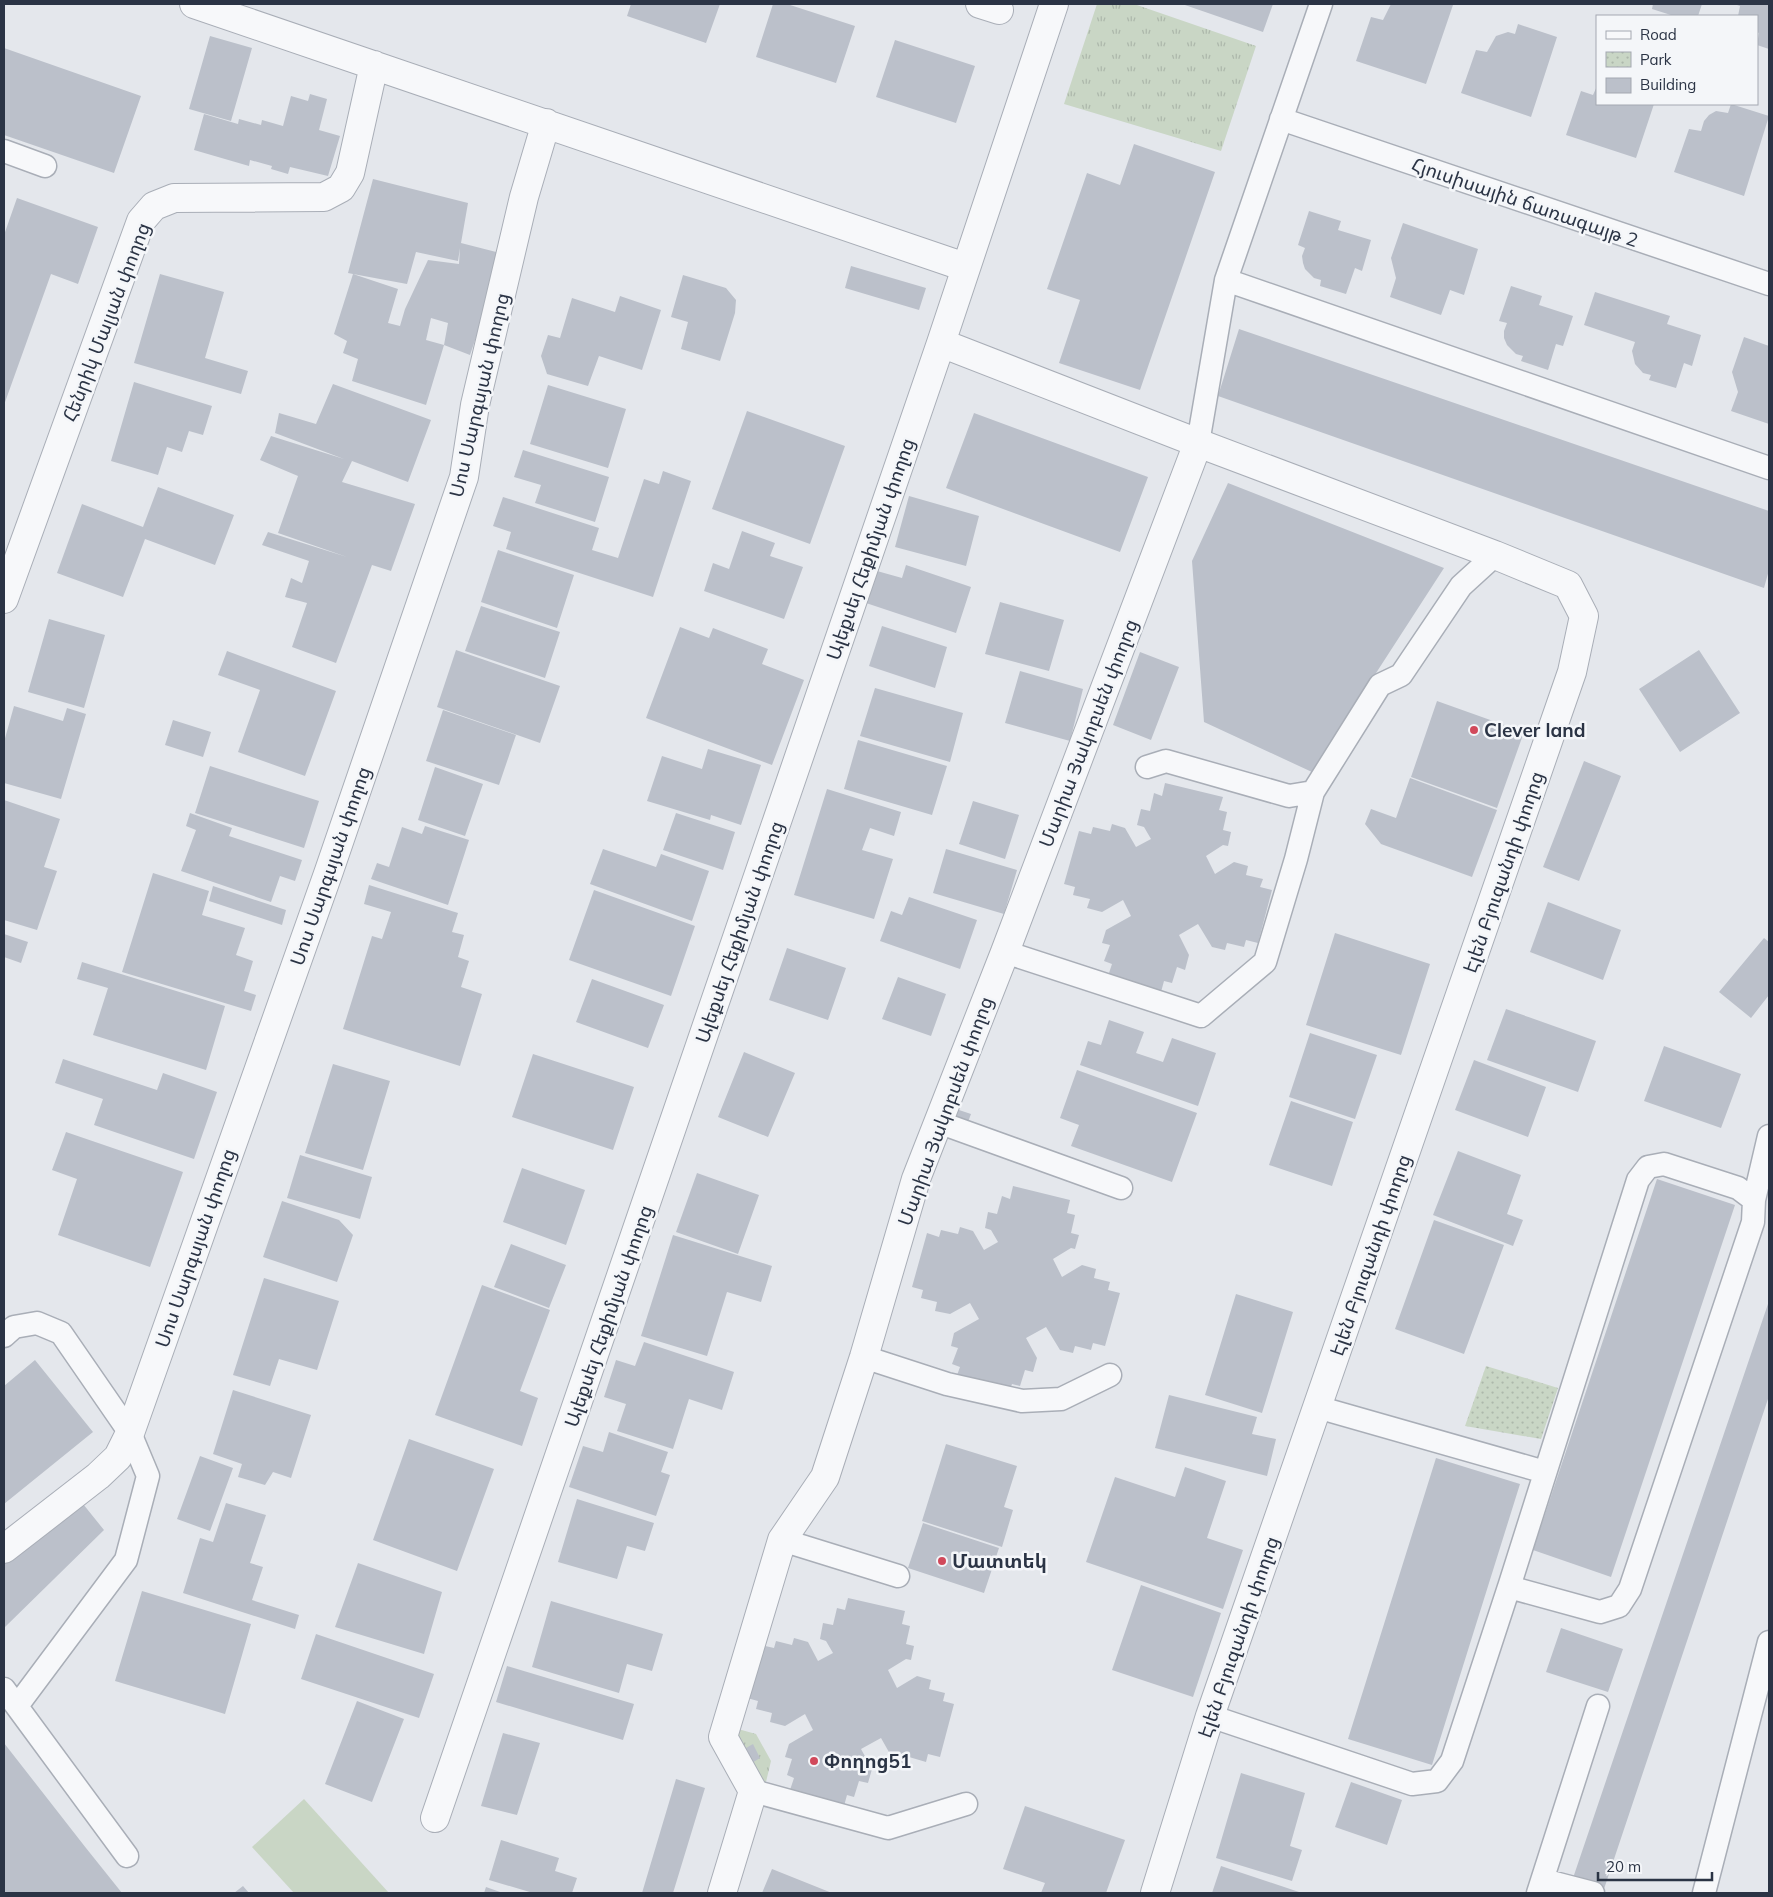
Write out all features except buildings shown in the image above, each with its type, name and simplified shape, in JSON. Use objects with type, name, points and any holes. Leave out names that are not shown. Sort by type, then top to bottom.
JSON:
[{"type":"street","points":[[194,4],[965,267]]},
{"type":"street","name":"Ալեքսեյ Հեքիմյան փողոց","points":[[436,1818],[941,343],[1054,4]]},
{"type":"street","name":"Հենրիկ Մալյան փողոց","points":[[4,599],[141,221],[154,206],[174,198],[324,197],[341,188],[350,173],[374,65]]},
{"type":"street","name":"Սոս Սարգսյան փողոց","points":[[4,1549],[98,1476],[118,1457],[130,1433],[329,871],[464,477],[474,405],[524,197],[546,123]]},
{"type":"street","points":[[941,343],[1198,443],[1495,555]]},
{"type":"street","name":"Մարիա Յակոբսեն փողոց","points":[[753,1791],[723,1737],[782,1540],[825,1477],[864,1356],[916,1179],[1198,443]]},
{"type":"street","name":"Էլեն Բյուզանդի փողոց","points":[[1155,1893],[1210,1716],[1572,672],[1584,616],[1568,585],[1495,555]]},
{"type":"street","points":[[722,1893],[753,1791]]},
{"type":"lane","points":[[1198,443],[1226,280],[1321,4]]},
{"type":"lane","name":"Հյուսիսային ճառագայթ 2","points":[[1281,119],[1769,284]]},
{"type":"lane","points":[[4,152],[44,166]]},
{"type":"lane","points":[[1226,280],[1769,468]]},
{"type":"lane","points":[[1004,952],[1200,1016],[1265,962],[1296,859],[1313,792],[1380,684],[1401,675],[1461,586],[1495,555]]},
{"type":"lane","points":[[1147,767],[1166,761],[1290,796],[1313,792]]},
{"type":"lane","points":[[938,1122],[1121,1188]]},
{"type":"lane","points":[[1509,1587],[1600,1612],[1619,1606],[1630,1589],[1753,1222],[1754,1200],[1769,1136]]},
{"type":"lane","points":[[1210,1716],[1412,1784],[1437,1781],[1452,1761],[1638,1180],[1648,1167],[1664,1164],[1738,1188],[1754,1200]]},
{"type":"lane","points":[[4,1336],[14,1327],[37,1323],[61,1333],[130,1433],[148,1476],[126,1560],[10,1697],[127,1856]]},
{"type":"lane","points":[[864,1356],[947,1384],[1022,1401],[1061,1399],[1110,1375]]},
{"type":"lane","points":[[1317,1407],[1545,1472]]},
{"type":"lane","points":[[782,1540],[898,1576]]},
{"type":"lane","points":[[1704,1893],[1769,1642]]},
{"type":"lane","points":[[1593,1893],[1540,1886],[1598,1706]]},
{"type":"lane","points":[[753,1791],[888,1828],[966,1804]]},
{"type":"green space","points":[[1097,4],[1134,4],[1256,46],[1221,151],[1064,104]]},
{"type":"green space","points":[[1486,1366],[1558,1388],[1541,1439],[1465,1426]]},
{"type":"green space","points":[[738,1729],[756,1734],[771,1761],[766,1782],[752,1778],[734,1745]]},
{"type":"green space","points":[[304,1799],[389,1893],[294,1893],[252,1847]]},
{"type":"place","name":"Clever land","points":[[1474,730]]},
{"type":"place","name":"Մատտեկ","points":[[942,1561]]},
{"type":"place","name":"Փողոց51","points":[[814,1761]]}]
